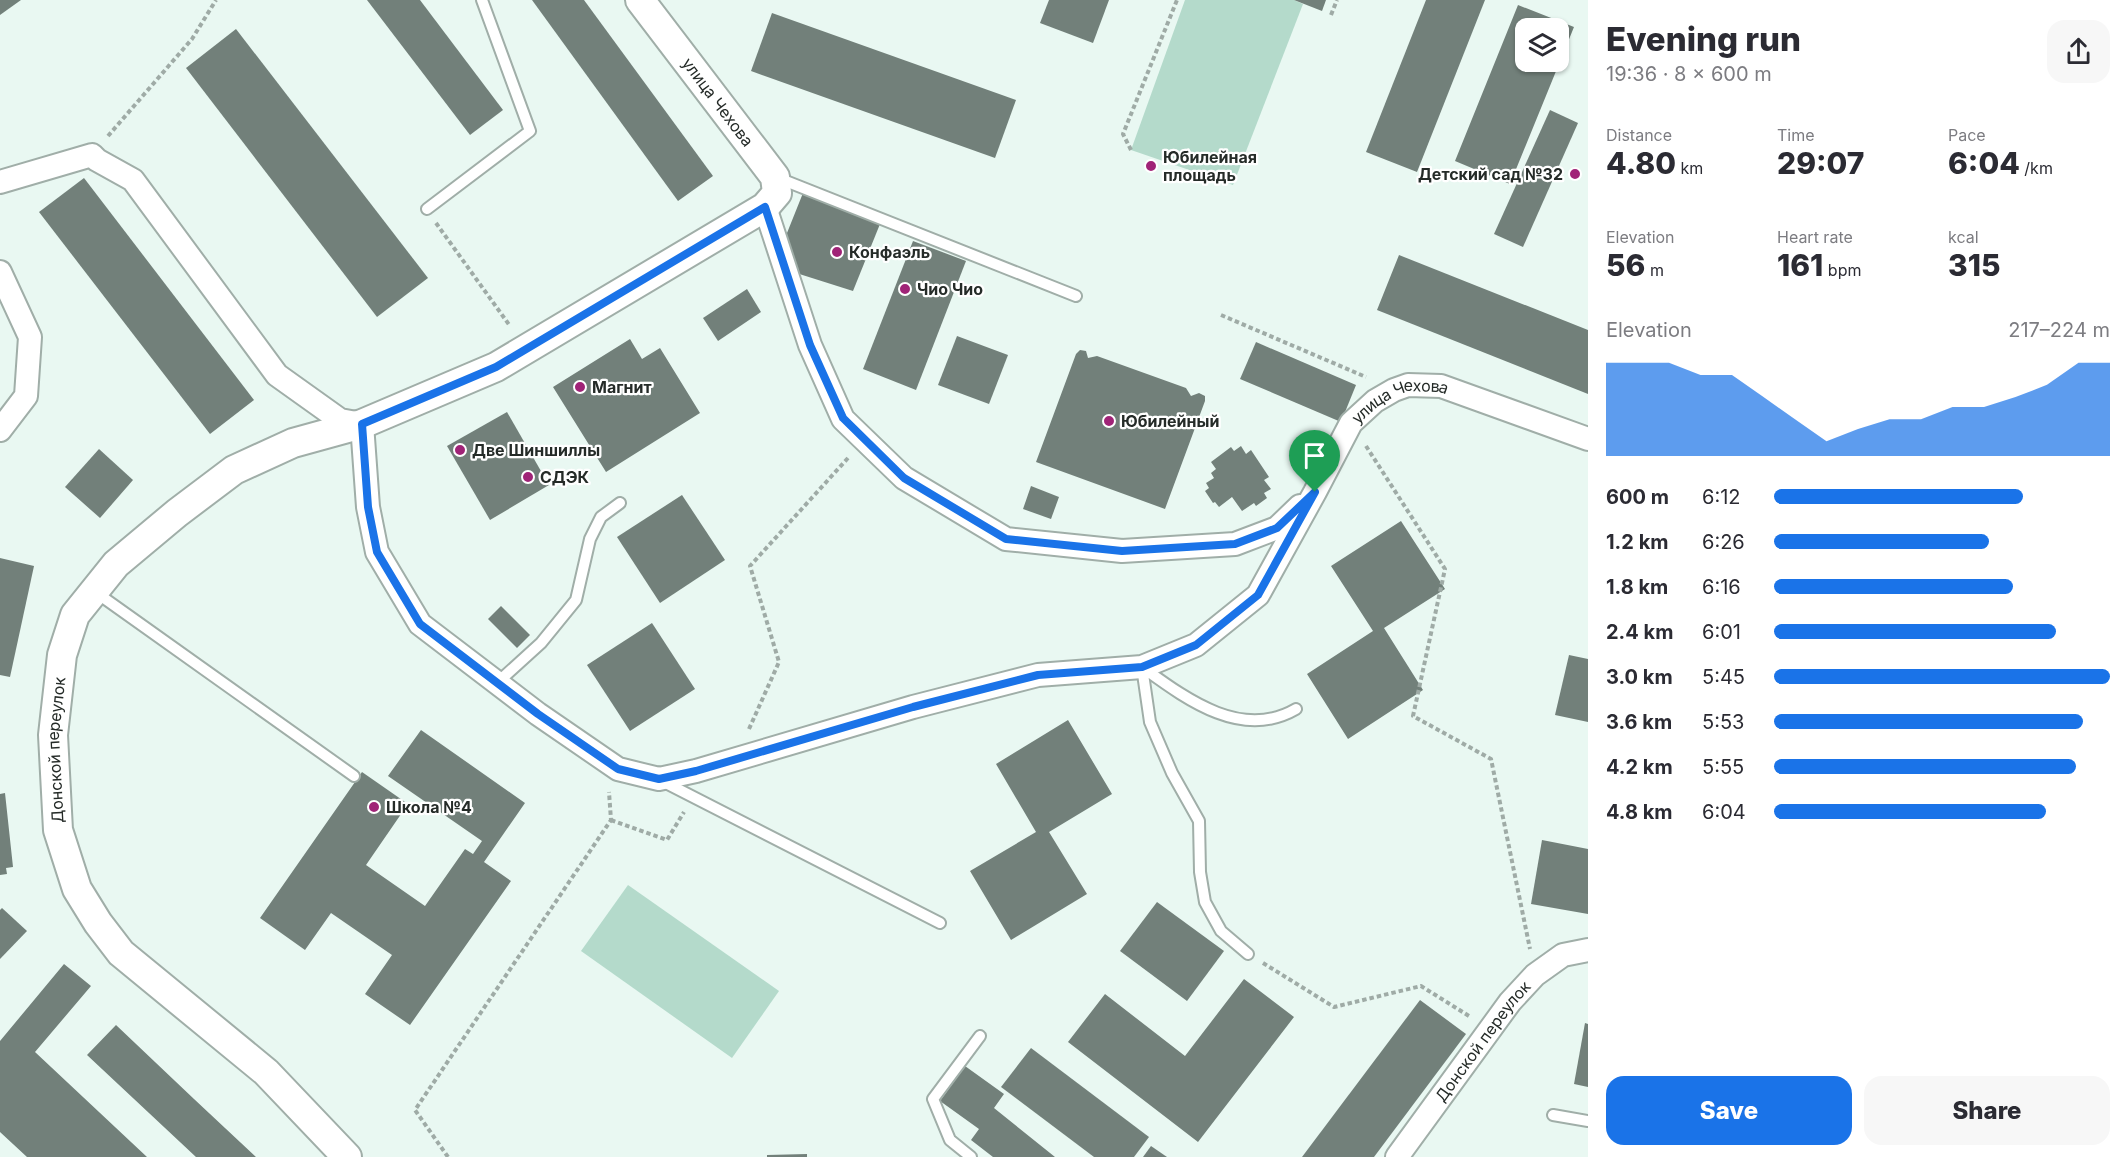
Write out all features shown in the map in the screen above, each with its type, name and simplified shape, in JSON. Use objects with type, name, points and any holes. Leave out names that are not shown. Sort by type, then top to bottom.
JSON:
[{"type":"street","name":"улица Чехова","points":[[640,0],[775,177]]},
{"type":"street","points":[[0,182],[92,154],[97,160],[133,180],[277,375],[340,420],[362,424]]},
{"type":"street","points":[[775,177],[777,193],[765,207],[810,345],[843,418],[904,478],[1006,539],[1122,551],[1235,544],[1277,528],[1315,492]]},
{"type":"street","name":"Донской переулок","points":[[347,1157],[266,1072],[121,953],[76,889],[58,830],[53,735],[62,656],[75,615],[125,557],[177,513],[234,470],[293,443],[362,424],[496,367],[765,207]]},
{"type":"street","points":[[0,272],[30,337],[26,396],[0,430]]},
{"type":"street","name":"улица Чехова","points":[[362,424],[368,507],[377,552],[420,624],[538,714],[618,769],[659,779],[913,707],[1038,675],[1142,667],[1196,645],[1258,595],[1351,423],[1375,401],[1394,390],[1408,385],[1441,386],[1588,439]]},
{"type":"street","name":"Донской переулок","points":[[1397,1157],[1510,1002],[1535,975],[1563,955],[1588,950]]},
{"type":"lane","points":[[427,210],[530,131],[482,0]]},
{"type":"lane","points":[[775,177],[1076,296]]},
{"type":"lane","points":[[498,682],[541,643],[576,600],[590,539],[601,518],[620,503]]},
{"type":"lane","points":[[94,591],[354,776]]},
{"type":"lane","points":[[1142,667],[1182,696],[1226,717],[1260,721],[1282,717],[1296,709]]},
{"type":"lane","points":[[1142,667],[1150,722],[1172,773],[1199,821],[1200,872],[1205,902],[1221,931],[1248,954]]},
{"type":"lane","points":[[659,779],[940,923]]},
{"type":"lane","points":[[971,1157],[950,1140],[933,1099],[980,1036]]},
{"type":"lane","points":[[1553,1115],[1588,1121]]},
{"type":"path","points":[[92,154],[192,39],[216,0]]},
{"type":"path","points":[[1131,150],[1123,134],[1177,0]]},
{"type":"path","points":[[1331,15],[1337,0]]},
{"type":"path","points":[[444,235],[527,349]]},
{"type":"path","points":[[1221,315],[1394,390]]},
{"type":"path","points":[[1351,423],[1445,569],[1413,716],[1491,759],[1535,975]]},
{"type":"path","points":[[735,759],[778,662],[750,566],[865,440]]},
{"type":"path","points":[[448,1157],[415,1110],[611,820],[667,840],[693,796]]},
{"type":"path","points":[[1248,954],[1334,1007],[1421,987],[1462,1010],[1488,1032]]},
{"type":"green space","points":[[1185,0],[1294,0],[1303,4],[1233,185],[1131,150]]},
{"type":"green space","points":[[628,885],[779,991],[732,1058],[581,951]]},
{"type":"building","points":[[0,0],[21,0],[0,15]]},
{"type":"building","points":[[367,0],[420,0],[503,110],[470,135]]},
{"type":"building","points":[[532,0],[584,0],[713,176],[678,201]]},
{"type":"building","points":[[1049,0],[1109,0],[1093,43],[1040,23]]},
{"type":"building","points":[[1294,0],[1326,0],[1322,11]]},
{"type":"building","points":[[1426,0],[1485,0],[1417,172],[1366,152]]},
{"type":"building","points":[[1518,5],[1551,18],[1515,18],[1515,72],[1556,72],[1510,184],[1455,161]]},
{"type":"building","points":[[772,13],[1016,100],[995,158],[751,71]]},
{"type":"building","points":[[1569,25],[1574,27],[1569,39]]},
{"type":"building","points":[[236,29],[428,278],[377,317],[186,68]]},
{"type":"building","points":[[1550,110],[1578,123],[1523,247],[1494,234]]},
{"type":"building","points":[[84,178],[254,400],[210,434],[39,212]]},
{"type":"building","points":[[803,193],[880,224],[853,291],[793,272],[783,243]]},
{"type":"building","points":[[913,241],[966,261],[916,390],[863,369]]},
{"type":"building","points":[[1399,255],[1588,330],[1588,394],[1377,310]]},
{"type":"building","points":[[747,289],[761,312],[718,341],[703,318]]},
{"type":"building","points":[[957,336],[1008,355],[989,404],[938,385]]},
{"type":"building","points":[[630,339],[642,359],[660,348],[700,413],[606,472],[553,387]]},
{"type":"building","points":[[1256,342],[1356,385],[1341,422],[1240,379]]},
{"type":"building","name":"Юбилейный","points":[[1080,350],[1086,351],[1088,358],[1097,356],[1186,388],[1191,396],[1199,393],[1205,396],[1165,509],[1036,462],[1076,354]]},
{"type":"building","points":[[507,412],[549,485],[490,520],[447,446]]},
{"type":"building","points":[[1241,446],[1246,454],[1251,450],[1269,477],[1264,480],[1271,489],[1264,493],[1267,498],[1256,506],[1254,503],[1242,511],[1232,497],[1219,507],[1215,502],[1213,503],[1205,491],[1209,488],[1206,483],[1214,478],[1211,473],[1216,469],[1211,462],[1231,447],[1234,451]]},
{"type":"building","points":[[99,449],[133,480],[100,518],[65,487]]},
{"type":"building","points":[[1031,486],[1059,497],[1051,519],[1023,509]]},
{"type":"building","points":[[682,495],[725,560],[660,603],[617,537]]},
{"type":"building","points":[[1401,521],[1445,589],[1384,628],[1423,690],[1348,739],[1307,674],[1373,631],[1331,566]]},
{"type":"building","points":[[0,558],[34,566],[10,677],[0,675]]},
{"type":"building","points":[[501,606],[530,635],[517,648],[488,619]]},
{"type":"building","points":[[652,623],[695,689],[630,731],[587,665]]},
{"type":"building","points":[[1569,655],[1588,659],[1588,722],[1555,715]]},
{"type":"building","points":[[1068,720],[1112,794],[1049,832],[1087,894],[1011,940],[970,871],[1036,832],[996,764]]},
{"type":"building","points":[[421,730],[525,803],[484,862],[511,881],[410,1025],[365,994],[392,955],[331,913],[305,950],[260,918],[362,772],[408,804],[366,865],[425,906],[465,849],[473,854],[482,841],[388,776]]},
{"type":"building","points":[[5,793],[13,867],[6,868],[7,874],[0,875],[0,794]]},
{"type":"building","points":[[1542,840],[1588,849],[1588,914],[1531,904]]},
{"type":"building","points":[[1157,902],[1224,951],[1187,1001],[1120,951]]},
{"type":"building","points":[[2,908],[27,931],[0,959],[0,910]]},
{"type":"building","points":[[64,964],[91,986],[35,1052],[147,1157],[27,1157],[0,1132],[0,1041]]},
{"type":"building","points":[[1244,979],[1294,1017],[1198,1142],[1068,1042],[1105,994],[1185,1056]]},
{"type":"building","points":[[1420,1000],[1466,1034],[1374,1157],[1302,1157]]},
{"type":"building","points":[[1585,1023],[1588,1024],[1588,1087],[1574,1084]]},
{"type":"building","points":[[116,1025],[256,1157],[196,1157],[87,1055]]},
{"type":"building","points":[[1031,1048],[1149,1137],[1134,1157],[1094,1157],[1001,1087]]},
{"type":"building","points":[[965,1066],[1004,1094],[994,1108],[1055,1157],[993,1157],[971,1140],[979,1129],[940,1101]]},
{"type":"building","points":[[1151,1146],[1167,1157],[1143,1157]]},
{"type":"building","points":[[807,1154],[807,1157],[767,1157],[767,1155]]},
{"type":"place","name":"Юбилейная площадь","points":[[1151,166]]},
{"type":"place","name":"Детский сад №32","points":[[1575,174]]},
{"type":"place","name":"Конфаэль","points":[[837,252]]},
{"type":"place","name":"Чио Чио","points":[[905,289]]},
{"type":"place","name":"Магнит","points":[[580,387]]},
{"type":"place","name":"Юбилейный","points":[[1109,421]]},
{"type":"place","name":"Две Шиншиллы","points":[[460,450]]},
{"type":"place","name":"СДЭК","points":[[528,477]]},
{"type":"place","name":"Школа №4","points":[[374,807]]},
{"type":"route","points":[[765,207],[810,345],[843,418],[904,478],[1006,539],[1122,551],[1235,544],[1277,528],[1315,492],[1258,595],[1196,645],[1142,667],[1038,675],[913,707],[696,771],[659,779],[618,769],[538,714],[420,624],[377,552],[368,507],[362,424],[496,367],[765,207]]}]
